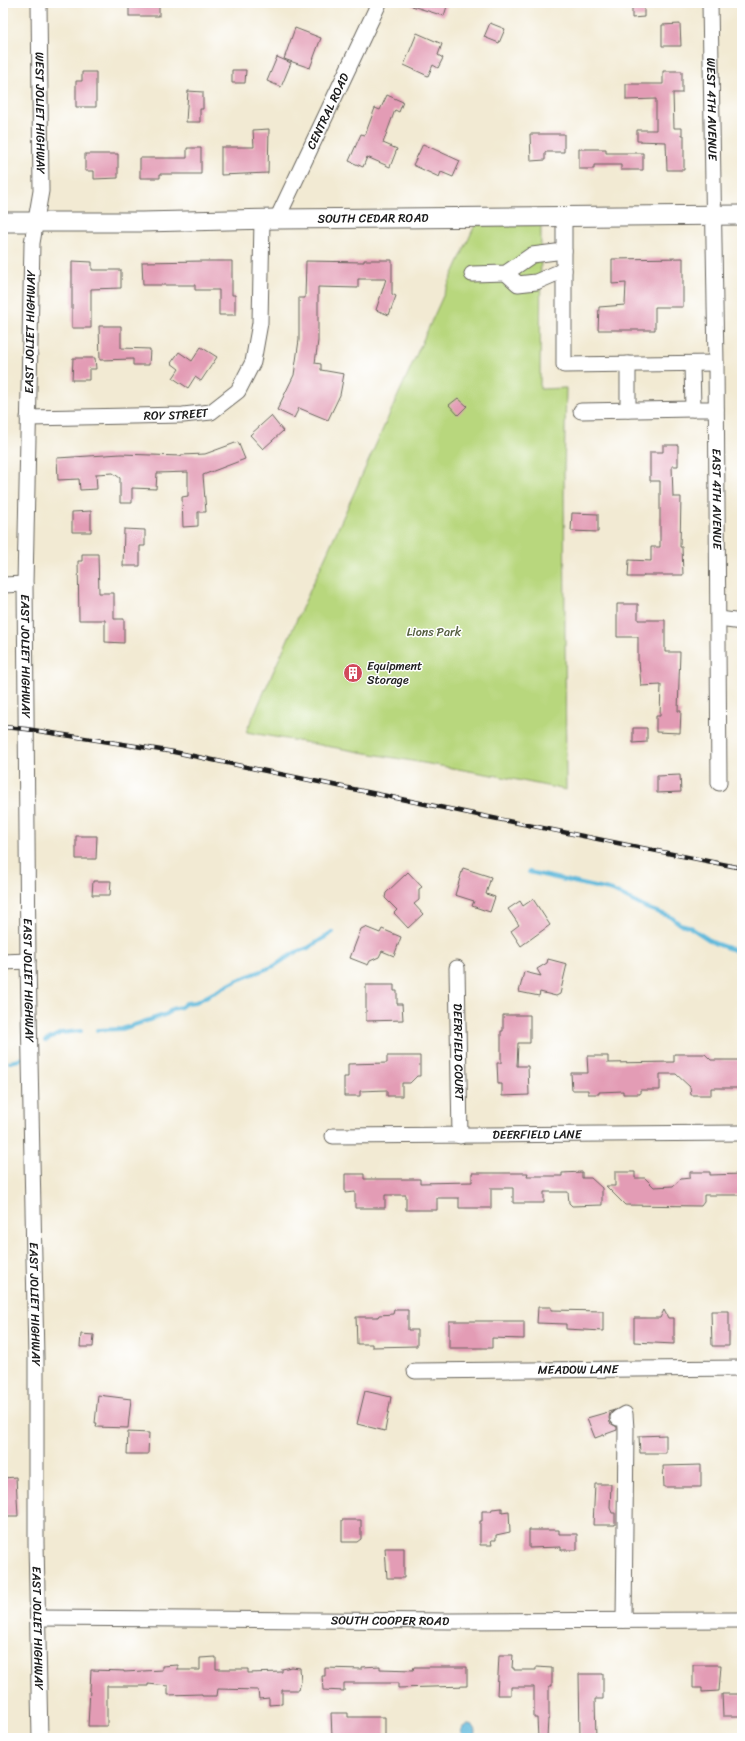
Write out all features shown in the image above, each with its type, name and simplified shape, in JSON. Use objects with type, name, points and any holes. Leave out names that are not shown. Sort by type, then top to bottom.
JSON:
[{"type":"main road","name":"SOUTH CEDAR ROAD","points":[[3,222],[742,215]]},
{"type":"street","name":"WEST JOLIET HIGHWAY","points":[[35,222],[41,191],[39,3]]},
{"type":"street","name":"CENTRAL ROAD","points":[[269,219],[379,3]]},
{"type":"street","name":"WEST 4TH AVENUE","points":[[710,3],[714,215]]},
{"type":"street","name":"EAST 4TH AVENUE","points":[[714,215],[719,783]]},
{"type":"street","points":[[564,217],[564,365],[716,363]]},
{"type":"street","name":"ROY STREET","points":[[28,418],[183,415],[212,412],[238,391],[253,362],[260,323],[269,219]]},
{"type":"street","name":"EAST JOLIET HIGHWAY","points":[[35,222],[32,243],[25,584],[28,961],[36,1358],[40,1738]]},
{"type":"street","points":[[472,274],[506,273],[532,254],[564,251]]},
{"type":"street","points":[[506,273],[518,284],[536,282],[564,270]]},
{"type":"street","points":[[628,364],[628,410]]},
{"type":"street","points":[[692,364],[693,409]]},
{"type":"street","points":[[581,411],[716,409]]},
{"type":"street","points":[[3,585],[25,584]]},
{"type":"street","points":[[718,619],[742,622]]},
{"type":"street","points":[[3,962],[28,961]]},
{"type":"street","name":"DEERFIELD COURT","points":[[456,968],[460,1136]]},
{"type":"street","name":"DEERFIELD LANE","points":[[333,1136],[742,1134]]},
{"type":"street","name":"MEADOW LANE","points":[[415,1371],[742,1368]]},
{"type":"street","points":[[618,1418],[625,1414],[624,1620]]},
{"type":"street","name":"SOUTH COOPER ROAD","points":[[38,1618],[742,1620]]},
{"type":"green space","name":"Lions Park","points":[[541,224],[540,389],[566,388],[564,474],[566,790],[498,776],[246,732],[475,225]]},
{"type":"water","points":[[465,1725],[471,1725],[475,1729],[475,1735],[471,1739],[465,1739],[461,1735],[461,1729]]},
{"type":"building","points":[[129,3],[159,3],[159,16],[129,16]]},
{"type":"building","points":[[412,3],[448,3],[444,16],[412,6]]},
{"type":"building","points":[[644,3],[644,17],[632,18],[632,4]]},
{"type":"building","points":[[490,23],[505,29],[499,43],[484,37]]},
{"type":"building","points":[[680,24],[681,46],[662,46],[662,25]]},
{"type":"building","points":[[295,28],[321,38],[310,68],[284,59]]},
{"type":"building","points":[[417,33],[442,44],[438,55],[443,58],[438,68],[433,65],[428,76],[404,65]]},
{"type":"building","points":[[277,57],[291,63],[281,87],[267,81]]},
{"type":"building","points":[[232,70],[246,70],[245,83],[232,83]]},
{"type":"building","points":[[663,71],[682,71],[682,93],[673,93],[674,128],[682,128],[682,135],[684,135],[684,170],[667,170],[666,142],[637,141],[637,130],[656,130],[656,99],[626,100],[626,84],[663,84]]},
{"type":"building","points":[[82,72],[96,72],[96,107],[76,107],[76,81],[82,81]]},
{"type":"building","points":[[188,91],[203,92],[203,109],[200,109],[200,122],[186,122]]},
{"type":"building","points":[[387,95],[403,102],[399,112],[395,110],[383,143],[397,149],[390,167],[367,157],[363,167],[349,161],[361,134],[365,135],[375,108],[380,110]]},
{"type":"building","points":[[269,129],[268,173],[221,175],[221,147],[254,147],[253,130]]},
{"type":"building","points":[[530,134],[564,134],[564,152],[545,152],[545,160],[531,161]]},
{"type":"building","points":[[423,144],[460,161],[453,177],[441,172],[439,177],[413,165]]},
{"type":"building","points":[[187,148],[201,148],[201,174],[160,174],[160,178],[140,178],[140,158],[187,158]]},
{"type":"building","points":[[579,149],[606,149],[606,153],[643,153],[643,170],[621,170],[621,165],[594,165],[594,169],[579,169]]},
{"type":"building","points":[[85,154],[118,154],[118,178],[94,179],[94,171],[85,171]]},
{"type":"building","points":[[683,258],[683,307],[655,307],[655,330],[598,330],[599,307],[625,305],[626,283],[612,284],[612,259]]},
{"type":"building","points":[[364,260],[392,260],[392,294],[396,296],[389,315],[376,310],[386,279],[358,279],[358,288],[318,287],[318,341],[315,363],[321,364],[321,370],[344,374],[340,395],[328,420],[299,408],[294,418],[277,410],[294,375],[299,340],[299,298],[305,298],[306,261],[364,262]]},
{"type":"building","points":[[72,261],[92,262],[92,270],[121,270],[121,288],[91,289],[91,328],[72,328]]},
{"type":"building","points":[[232,261],[232,295],[235,295],[235,315],[219,315],[219,290],[195,290],[195,285],[143,285],[142,262]]},
{"type":"building","points":[[99,326],[121,326],[121,348],[150,349],[149,365],[133,365],[133,359],[100,360]]},
{"type":"building","points":[[201,347],[217,357],[201,381],[195,377],[188,388],[173,378],[179,369],[171,363],[179,352],[192,361]]},
{"type":"building","points":[[73,358],[95,358],[96,369],[89,369],[89,380],[72,380]]},
{"type":"building","points":[[458,398],[467,406],[458,415],[449,405]]},
{"type":"building","points":[[271,416],[283,431],[263,449],[250,435]]},
{"type":"building","points":[[238,442],[245,459],[203,475],[206,512],[198,512],[198,526],[183,527],[182,497],[188,496],[188,472],[157,473],[156,489],[132,488],[132,503],[120,503],[120,478],[113,473],[96,474],[97,489],[80,490],[79,479],[58,480],[57,458],[121,454],[181,456],[205,454]]},
{"type":"building","points":[[663,445],[678,445],[678,466],[672,466],[673,497],[681,497],[680,547],[682,547],[683,575],[644,575],[643,577],[628,577],[629,560],[651,561],[651,547],[660,547],[660,481],[650,481],[650,452],[663,452]]},
{"type":"building","points":[[91,511],[91,532],[72,532],[72,512]]},
{"type":"building","points":[[572,513],[598,514],[598,532],[571,531]]},
{"type":"building","points":[[124,529],[145,530],[145,546],[140,546],[140,566],[123,566]]},
{"type":"building","points":[[82,554],[98,554],[99,593],[114,593],[114,619],[124,619],[124,643],[105,642],[105,620],[79,620],[78,561],[82,561]]},
{"type":"building","points":[[617,604],[638,604],[638,620],[665,620],[665,652],[680,652],[678,711],[681,711],[680,733],[656,732],[656,716],[660,716],[661,685],[641,686],[638,662],[638,637],[617,637]]},
{"type":"building","points":[[633,728],[647,728],[647,742],[633,743]]},
{"type":"building","points":[[680,775],[681,792],[657,793],[657,776]]},
{"type":"building","points":[[76,836],[97,836],[96,859],[76,859]]},
{"type":"building","points":[[463,868],[491,877],[486,894],[495,897],[490,912],[472,906],[474,901],[455,895]]},
{"type":"building","points":[[408,872],[422,887],[419,889],[419,900],[414,904],[423,914],[408,928],[394,913],[397,910],[385,898],[386,893]]},
{"type":"building","points":[[93,881],[111,881],[110,895],[92,895]]},
{"type":"building","points":[[533,899],[550,925],[521,946],[511,931],[519,925],[508,909],[520,901],[523,906]]},
{"type":"building","points":[[365,927],[380,933],[382,929],[401,937],[394,956],[382,951],[379,957],[370,961],[368,965],[350,958],[361,929]]},
{"type":"building","points":[[548,959],[567,964],[560,994],[556,996],[540,992],[539,996],[519,992],[524,972],[541,976],[537,969],[547,963]]},
{"type":"building","points":[[366,985],[394,985],[394,991],[397,991],[397,1004],[402,1004],[403,1020],[366,1021]]},
{"type":"building","points":[[503,1015],[530,1015],[530,1043],[518,1043],[517,1066],[528,1066],[529,1095],[502,1096],[502,1084],[498,1084],[497,1063],[501,1063],[501,1031],[503,1031]]},
{"type":"building","points":[[674,1054],[705,1054],[711,1060],[742,1060],[742,1088],[711,1088],[711,1095],[691,1095],[690,1087],[676,1074],[660,1074],[660,1090],[640,1090],[640,1094],[623,1094],[623,1091],[588,1094],[588,1090],[572,1090],[571,1073],[588,1073],[587,1056],[608,1056],[608,1063],[674,1062]]},
{"type":"building","points":[[387,1056],[420,1056],[420,1076],[417,1076],[410,1083],[402,1083],[402,1096],[387,1096],[387,1090],[360,1091],[360,1096],[344,1096],[344,1077],[348,1077],[348,1064],[387,1063]]},
{"type":"building","points":[[582,1172],[582,1178],[591,1178],[602,1188],[602,1205],[572,1206],[569,1203],[568,1192],[544,1192],[544,1203],[513,1203],[513,1188],[491,1188],[491,1208],[459,1208],[459,1198],[437,1198],[437,1210],[406,1210],[406,1195],[385,1195],[385,1208],[355,1208],[355,1192],[345,1193],[345,1174],[364,1174],[364,1179],[420,1179],[420,1183],[472,1182],[472,1173],[528,1173],[527,1176],[562,1176],[562,1173]]},
{"type":"building","points":[[615,1172],[635,1172],[635,1178],[645,1178],[654,1187],[673,1186],[681,1179],[690,1178],[690,1172],[710,1172],[710,1175],[742,1174],[742,1195],[704,1195],[704,1202],[701,1206],[625,1205],[606,1186],[615,1186]]},
{"type":"building","points":[[538,1307],[551,1307],[551,1310],[603,1311],[603,1331],[566,1329],[566,1324],[537,1323]]},
{"type":"building","points":[[394,1310],[408,1310],[408,1330],[417,1330],[417,1346],[372,1347],[372,1344],[357,1344],[356,1317],[378,1317],[379,1315],[393,1314]]},
{"type":"building","points":[[664,1310],[668,1318],[674,1318],[674,1344],[634,1342],[634,1318],[660,1318]]},
{"type":"building","points":[[711,1311],[729,1311],[729,1346],[712,1346]]},
{"type":"building","points":[[449,1321],[524,1321],[524,1339],[492,1338],[492,1348],[449,1348]]},
{"type":"building","points":[[81,1334],[94,1335],[93,1347],[80,1347]]},
{"type":"building","points":[[365,1391],[391,1397],[385,1431],[357,1424]]},
{"type":"building","points":[[98,1395],[131,1399],[128,1428],[96,1427],[97,1423],[95,1423]]},
{"type":"building","points":[[615,1410],[610,1413],[609,1418],[610,1423],[617,1427],[617,1430],[595,1438],[587,1418]]},
{"type":"building","points":[[128,1432],[149,1433],[148,1454],[127,1454]]},
{"type":"building","points":[[666,1435],[666,1453],[640,1453],[639,1436]]},
{"type":"building","points":[[701,1465],[701,1487],[664,1487],[663,1466]]},
{"type":"building","points":[[16,1477],[18,1516],[3,1516],[3,1478]]},
{"type":"building","points":[[595,1484],[611,1484],[610,1508],[612,1513],[615,1513],[615,1525],[593,1525]]},
{"type":"building","points":[[502,1508],[502,1512],[509,1511],[510,1532],[496,1535],[496,1540],[491,1540],[492,1545],[480,1545],[480,1521],[482,1521],[482,1511],[491,1511],[492,1509]]},
{"type":"building","points":[[342,1520],[361,1520],[361,1539],[357,1542],[342,1542]]},
{"type":"building","points":[[529,1530],[559,1530],[559,1534],[577,1534],[577,1550],[561,1550],[561,1547],[529,1548]]},
{"type":"building","points":[[385,1548],[404,1548],[404,1578],[387,1578]]},
{"type":"building","points":[[499,1655],[513,1655],[512,1668],[514,1668],[514,1670],[536,1670],[536,1667],[552,1668],[552,1686],[549,1686],[549,1719],[547,1738],[538,1738],[537,1718],[534,1718],[534,1687],[511,1687],[511,1695],[497,1695]]},
{"type":"building","points":[[216,1657],[216,1669],[248,1669],[248,1673],[282,1672],[282,1669],[292,1667],[300,1668],[301,1681],[299,1690],[282,1690],[282,1704],[269,1705],[269,1698],[259,1699],[258,1690],[218,1689],[217,1696],[202,1696],[202,1694],[168,1695],[168,1686],[148,1684],[148,1686],[107,1686],[107,1726],[88,1726],[91,1670],[124,1672],[162,1670],[162,1666],[178,1665],[178,1670],[200,1670],[200,1658]]},
{"type":"building","points":[[693,1665],[721,1665],[719,1691],[702,1692],[702,1688],[693,1688]]},
{"type":"building","points":[[380,1666],[380,1669],[413,1670],[414,1667],[467,1667],[467,1686],[398,1688],[398,1683],[344,1683],[344,1691],[323,1690],[322,1676],[325,1676],[325,1668],[362,1669],[362,1667]]},
{"type":"building","points":[[579,1674],[603,1674],[603,1699],[595,1699],[596,1738],[580,1738]]},
{"type":"building","points":[[722,1694],[742,1694],[742,1716],[723,1716]]},
{"type":"building","points":[[331,1713],[348,1713],[348,1717],[385,1717],[385,1738],[332,1737]]},
{"type":"waterway","points":[[529,872],[613,891],[646,908],[671,917],[680,924],[688,926],[714,943],[742,953]]},
{"type":"waterway","points":[[97,1030],[122,1029],[167,1014],[172,1009],[181,1007],[186,1003],[196,1002],[238,980],[274,966],[294,953],[308,948],[333,932]]},
{"type":"waterway","points":[[45,1041],[61,1033],[81,1031]]},
{"type":"waterway","points":[[10,1062],[22,1058]]},
{"type":"railway","points":[[3,727],[26,729],[174,752],[742,868]]},
{"type":"place","name":"Equipment Storage","points":[[353,673]]}]
